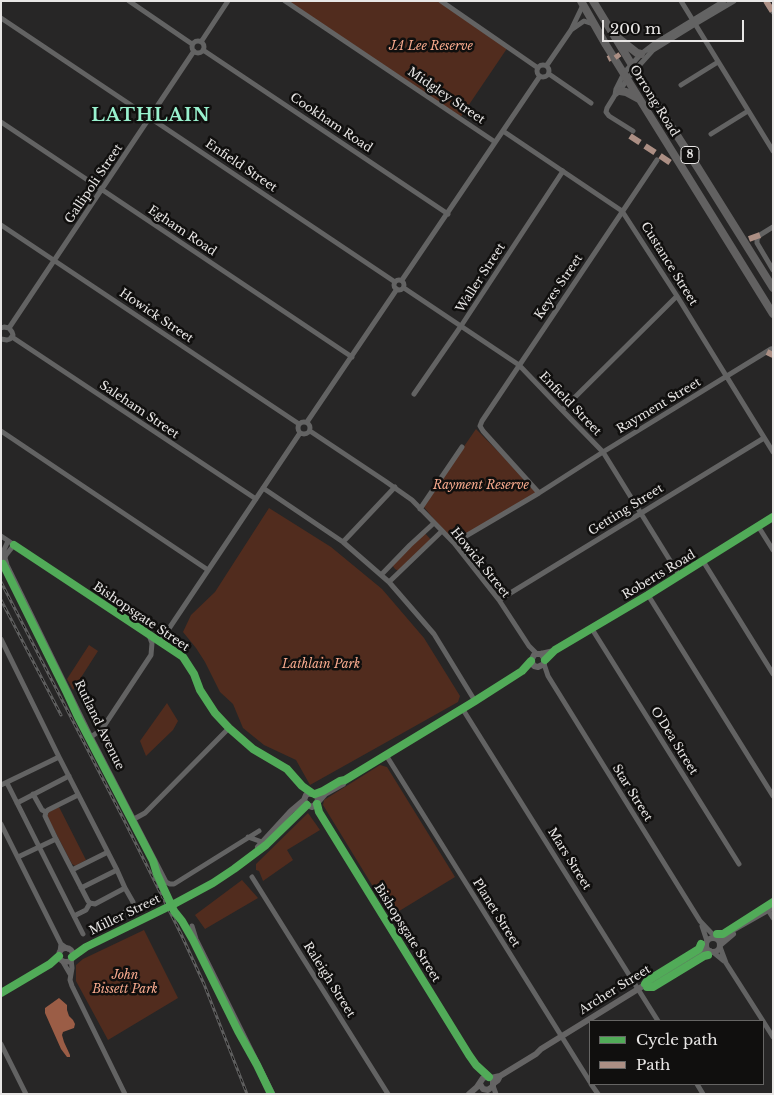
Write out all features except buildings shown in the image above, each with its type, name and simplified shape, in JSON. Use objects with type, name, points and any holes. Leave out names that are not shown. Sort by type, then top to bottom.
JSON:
[{"type":"highway","name":"Orrong Road","points":[[593,1],[773,288]]},
{"type":"highway","name":"Orrong Road","points":[[582,3],[593,24],[773,314]]},
{"type":"highway","points":[[614,36],[641,54]]},
{"type":"highway","points":[[618,93],[626,92],[641,100]]},
{"type":"main road","name":"Roberts Road","points":[[310,803],[308,794],[323,791],[345,780],[773,517]]},
{"type":"main road","name":"Roberts Road","points":[[255,852],[291,811],[310,803],[343,784],[345,780]]},
{"type":"main road","points":[[310,803],[318,798],[313,794]]},
{"type":"main road","name":"Roberts Road","points":[[174,904],[213,883],[234,869],[266,845],[310,803]]},
{"type":"main road","name":"Miller Street","points":[[71,954],[174,904]]},
{"type":"main road","points":[[718,942],[771,912]]},
{"type":"main road","points":[[711,938],[718,942],[717,950],[712,951],[707,948],[707,943],[711,938]]},
{"type":"main road","name":"Archer Street","points":[[592,1020],[690,957],[707,943]]},
{"type":"main road","points":[[1,993],[61,958],[63,949],[71,954],[68,962],[61,958]]},
{"type":"main road","name":"Archer Street","points":[[594,1020],[639,990],[700,955],[712,951]]},
{"type":"main road","name":"Archer Street","points":[[469,1094],[487,1085],[496,1076],[500,1076],[536,1054],[543,1052],[589,1022]]},
{"type":"main road","name":"Archer Street","points":[[563,1038],[589,1023]]},
{"type":"street","points":[[129,1],[192,44],[194,51],[200,52],[203,50],[201,42]]},
{"type":"street","points":[[201,42],[228,1]]},
{"type":"street","name":"Midgley Street","points":[[285,1],[495,142]]},
{"type":"street","points":[[441,1],[538,68]]},
{"type":"street","points":[[682,1],[773,151]]},
{"type":"street","points":[[633,66],[724,1]]},
{"type":"street","points":[[633,131],[607,114],[607,108],[618,93],[616,89],[641,54],[654,44],[734,1]]},
{"type":"street","points":[[766,1],[773,12]]},
{"type":"street","points":[[547,65],[571,30],[582,3]]},
{"type":"street","name":"Enfield Street","points":[[1,18],[395,282]]},
{"type":"street","points":[[571,30],[584,21],[593,24]]},
{"type":"street","points":[[192,44],[195,41],[201,42]]},
{"type":"street","name":"Cookham Road","points":[[203,50],[448,214]]},
{"type":"street","name":"Gallipoli Street","points":[[9,328],[194,51]]},
{"type":"street","points":[[681,84],[718,62]]},
{"type":"street","points":[[538,68],[541,65],[547,65]]},
{"type":"street","points":[[547,65],[550,69],[549,74]]},
{"type":"street","points":[[538,68],[540,76]]},
{"type":"street","points":[[540,76],[546,77],[549,74]]},
{"type":"street","points":[[549,74],[591,103]]},
{"type":"street","points":[[307,422],[396,289],[395,282],[402,280],[540,76]]},
{"type":"street","points":[[711,134],[748,112]]},
{"type":"street","name":"Egham Road","points":[[1,122],[352,357]]},
{"type":"street","name":"Custance Street","points":[[503,131],[622,211],[678,296],[773,452]]},
{"type":"street","name":"Keyes Street","points":[[539,493],[480,426],[657,160]]},
{"type":"street","name":"Waller Street","points":[[414,394],[563,171]]},
{"type":"street","name":"Howick Street","points":[[1,224],[299,424]]},
{"type":"street","points":[[773,226],[760,235],[757,244],[773,270]]},
{"type":"street","points":[[396,289],[404,288],[402,280]]},
{"type":"street","name":"Enfield Street","points":[[404,288],[519,365],[603,452],[679,575]]},
{"type":"street","points":[[562,410],[678,296]]},
{"type":"street","points":[[1,328],[9,328],[12,332],[12,337],[7,340],[1,339]]},
{"type":"street","name":"Saleham Street","points":[[12,337],[256,499]]},
{"type":"street","name":"Rayment Street","points":[[454,543],[539,493],[771,349]]},
{"type":"street","points":[[300,433],[299,424],[304,421],[307,422]]},
{"type":"street","points":[[300,433],[305,434],[310,431],[310,425],[307,422]]},
{"type":"street","name":"Howick Street","points":[[310,431],[395,487],[434,522],[454,543],[499,600],[538,661]]},
{"type":"street","points":[[1,432],[208,570]]},
{"type":"street","points":[[160,642],[300,433]]},
{"type":"street","name":"Getting Street","points":[[499,600],[764,438]]},
{"type":"street","points":[[420,509],[462,447]]},
{"type":"street","points":[[342,542],[395,487]]},
{"type":"street","points":[[263,488],[342,542],[389,582],[434,634],[475,701]]},
{"type":"street","points":[[381,575],[434,522]]},
{"type":"street","points":[[758,526],[773,550]]},
{"type":"street","points":[[389,582],[442,531]]},
{"type":"street","points":[[424,532],[432,542]]},
{"type":"street","name":"Bishopsgate Street","points":[[1,536],[183,657],[194,674],[200,690],[215,713],[229,728],[253,749],[287,769],[302,786],[313,794]]},
{"type":"street","name":"Rutland Avenue","points":[[8,540],[3,552],[3,559],[5,566],[12,575]]},
{"type":"street","name":"Rutland Avenue","points":[[14,545],[8,551],[5,558],[12,575],[91,737],[165,881],[168,884],[174,884],[248,837]]},
{"type":"street","points":[[703,561],[773,674]]},
{"type":"street","points":[[392,564],[400,572]]},
{"type":"street","points":[[648,595],[773,796]]},
{"type":"street","name":"O'Dea Street","points":[[592,629],[739,864]]},
{"type":"street","points":[[91,737],[102,729],[151,655],[152,643],[149,635]]},
{"type":"street","points":[[1,639],[125,888],[96,904],[90,903],[56,839],[45,816],[46,812]]},
{"type":"street","name":"Star Street","points":[[538,661],[700,921],[718,942],[726,963],[762,1020]]},
{"type":"street","name":"Mars Street","points":[[462,708],[657,1020]]},
{"type":"street","points":[[134,819],[145,813],[229,728]]},
{"type":"street","name":"Planet Street","points":[[386,755],[589,1080]]},
{"type":"street","points":[[59,757],[4,784],[17,803],[83,934]]},
{"type":"street","points":[[17,803],[69,776]]},
{"type":"street","name":"Bishopsgate Street","points":[[302,786],[310,803],[319,812],[487,1085],[496,1094]]},
{"type":"street","points":[[33,794],[42,810],[46,812]]},
{"type":"street","points":[[46,812],[78,795]]},
{"type":"street","points":[[1,824],[61,944],[71,954],[72,968],[70,980],[76,996],[126,1094]]},
{"type":"street","points":[[248,837],[259,831]]},
{"type":"street","points":[[248,837],[262,842]]},
{"type":"street","points":[[18,857],[56,839]]},
{"type":"street","points":[[72,870],[108,852]]},
{"type":"street","points":[[81,888],[117,870]]},
{"type":"street","name":"Raleigh Street","points":[[252,877],[388,1094]]},
{"type":"street","name":"Miller Street","points":[[92,931],[132,908],[132,902],[125,888]]},
{"type":"street","points":[[74,916],[86,910],[90,903]]},
{"type":"street","name":"Star Street","points":[[700,921],[707,943]]},
{"type":"street","points":[[192,926],[196,939],[273,1094]]},
{"type":"street","points":[[61,944],[61,958],[70,975]]},
{"type":"street","name":"Star Street","points":[[712,951],[726,963]]},
{"type":"street","name":"Star Street","points":[[764,1023],[773,1037]]},
{"type":"street","points":[[1,1044],[26,1094]]},
{"type":"street","name":"Bishopsgate Street","points":[[476,1065],[487,1085]]},
{"type":"green space","name":"JA Lee Reserve","points":[[285,1],[441,1],[508,47],[460,118]]},
{"type":"green space","name":"Rayment Reserve","points":[[476,429],[539,493],[454,543],[423,506]]},
{"type":"green space","name":"Lathlain Park","points":[[269,508],[331,547],[382,589],[424,638],[460,696],[458,702],[310,785],[296,760],[264,745],[243,728],[233,704],[220,692],[205,662],[183,632],[191,615],[215,592]]},
{"type":"green space","points":[[424,532],[432,541],[400,572],[395,569],[392,565]]},
{"type":"green space","points":[[89,645],[98,651],[73,690],[67,679]]},
{"type":"green space","points":[[167,703],[178,721],[173,730],[146,756],[140,741]]},
{"type":"green space","points":[[380,765],[387,767],[455,877],[391,916],[323,805],[324,800]]},
{"type":"green space","points":[[59,807],[86,860],[75,866],[72,864],[47,816],[49,812]]},
{"type":"green space","points":[[308,813],[320,830],[287,850],[293,860],[263,881],[259,871],[256,870],[256,864]]},
{"type":"green space","points":[[242,880],[258,898],[205,929],[195,915]]},
{"type":"green space","name":"John Bissett Park","points":[[144,930],[178,998],[108,1040],[76,981],[76,965],[83,959]]},
{"type":"shaded area","points":[[59,998],[67,1005],[69,1016],[75,1024],[74,1028],[63,1032],[62,1035],[70,1057],[67,1057],[61,1049],[45,1013],[45,1008]]},
{"type":"railway","points":[[1,582],[181,934],[204,984],[247,1094]]},
{"type":"railway","points":[[1,600],[61,715]]},
{"type":"marked path","points":[[766,1],[773,12]]},
{"type":"marked path","points":[[616,54],[619,58]]},
{"type":"marked path","points":[[630,136],[674,165]]},
{"type":"marked path","points":[[749,239],[760,235]]},
{"type":"marked path","points":[[767,352],[773,355]]},
{"type":"cycle path","points":[[545,660],[555,650],[773,517]]},
{"type":"cycle path","points":[[14,545],[183,657],[194,674],[200,690],[215,713],[229,728],[253,749],[287,769],[302,786],[312,793]]},
{"type":"cycle path","points":[[3,564],[79,719],[153,861],[174,911],[193,940],[271,1094]]},
{"type":"cycle path","points":[[315,794],[345,780],[475,701],[522,671],[531,661]]},
{"type":"cycle path","points":[[317,804],[319,812],[469,1055],[476,1065],[489,1077]]},
{"type":"cycle path","points":[[72,957],[86,947],[213,883],[266,845],[307,805]]},
{"type":"cycle path","points":[[717,934],[723,934],[773,902]]},
{"type":"cycle path","points":[[645,984],[699,949],[701,944]]},
{"type":"cycle path","points":[[647,987],[653,987],[708,955]]},
{"type":"cycle path","points":[[1,993],[50,964],[59,956]]},
{"type":"district","name":"LATHLAIN","points":[[151,116]]}]
